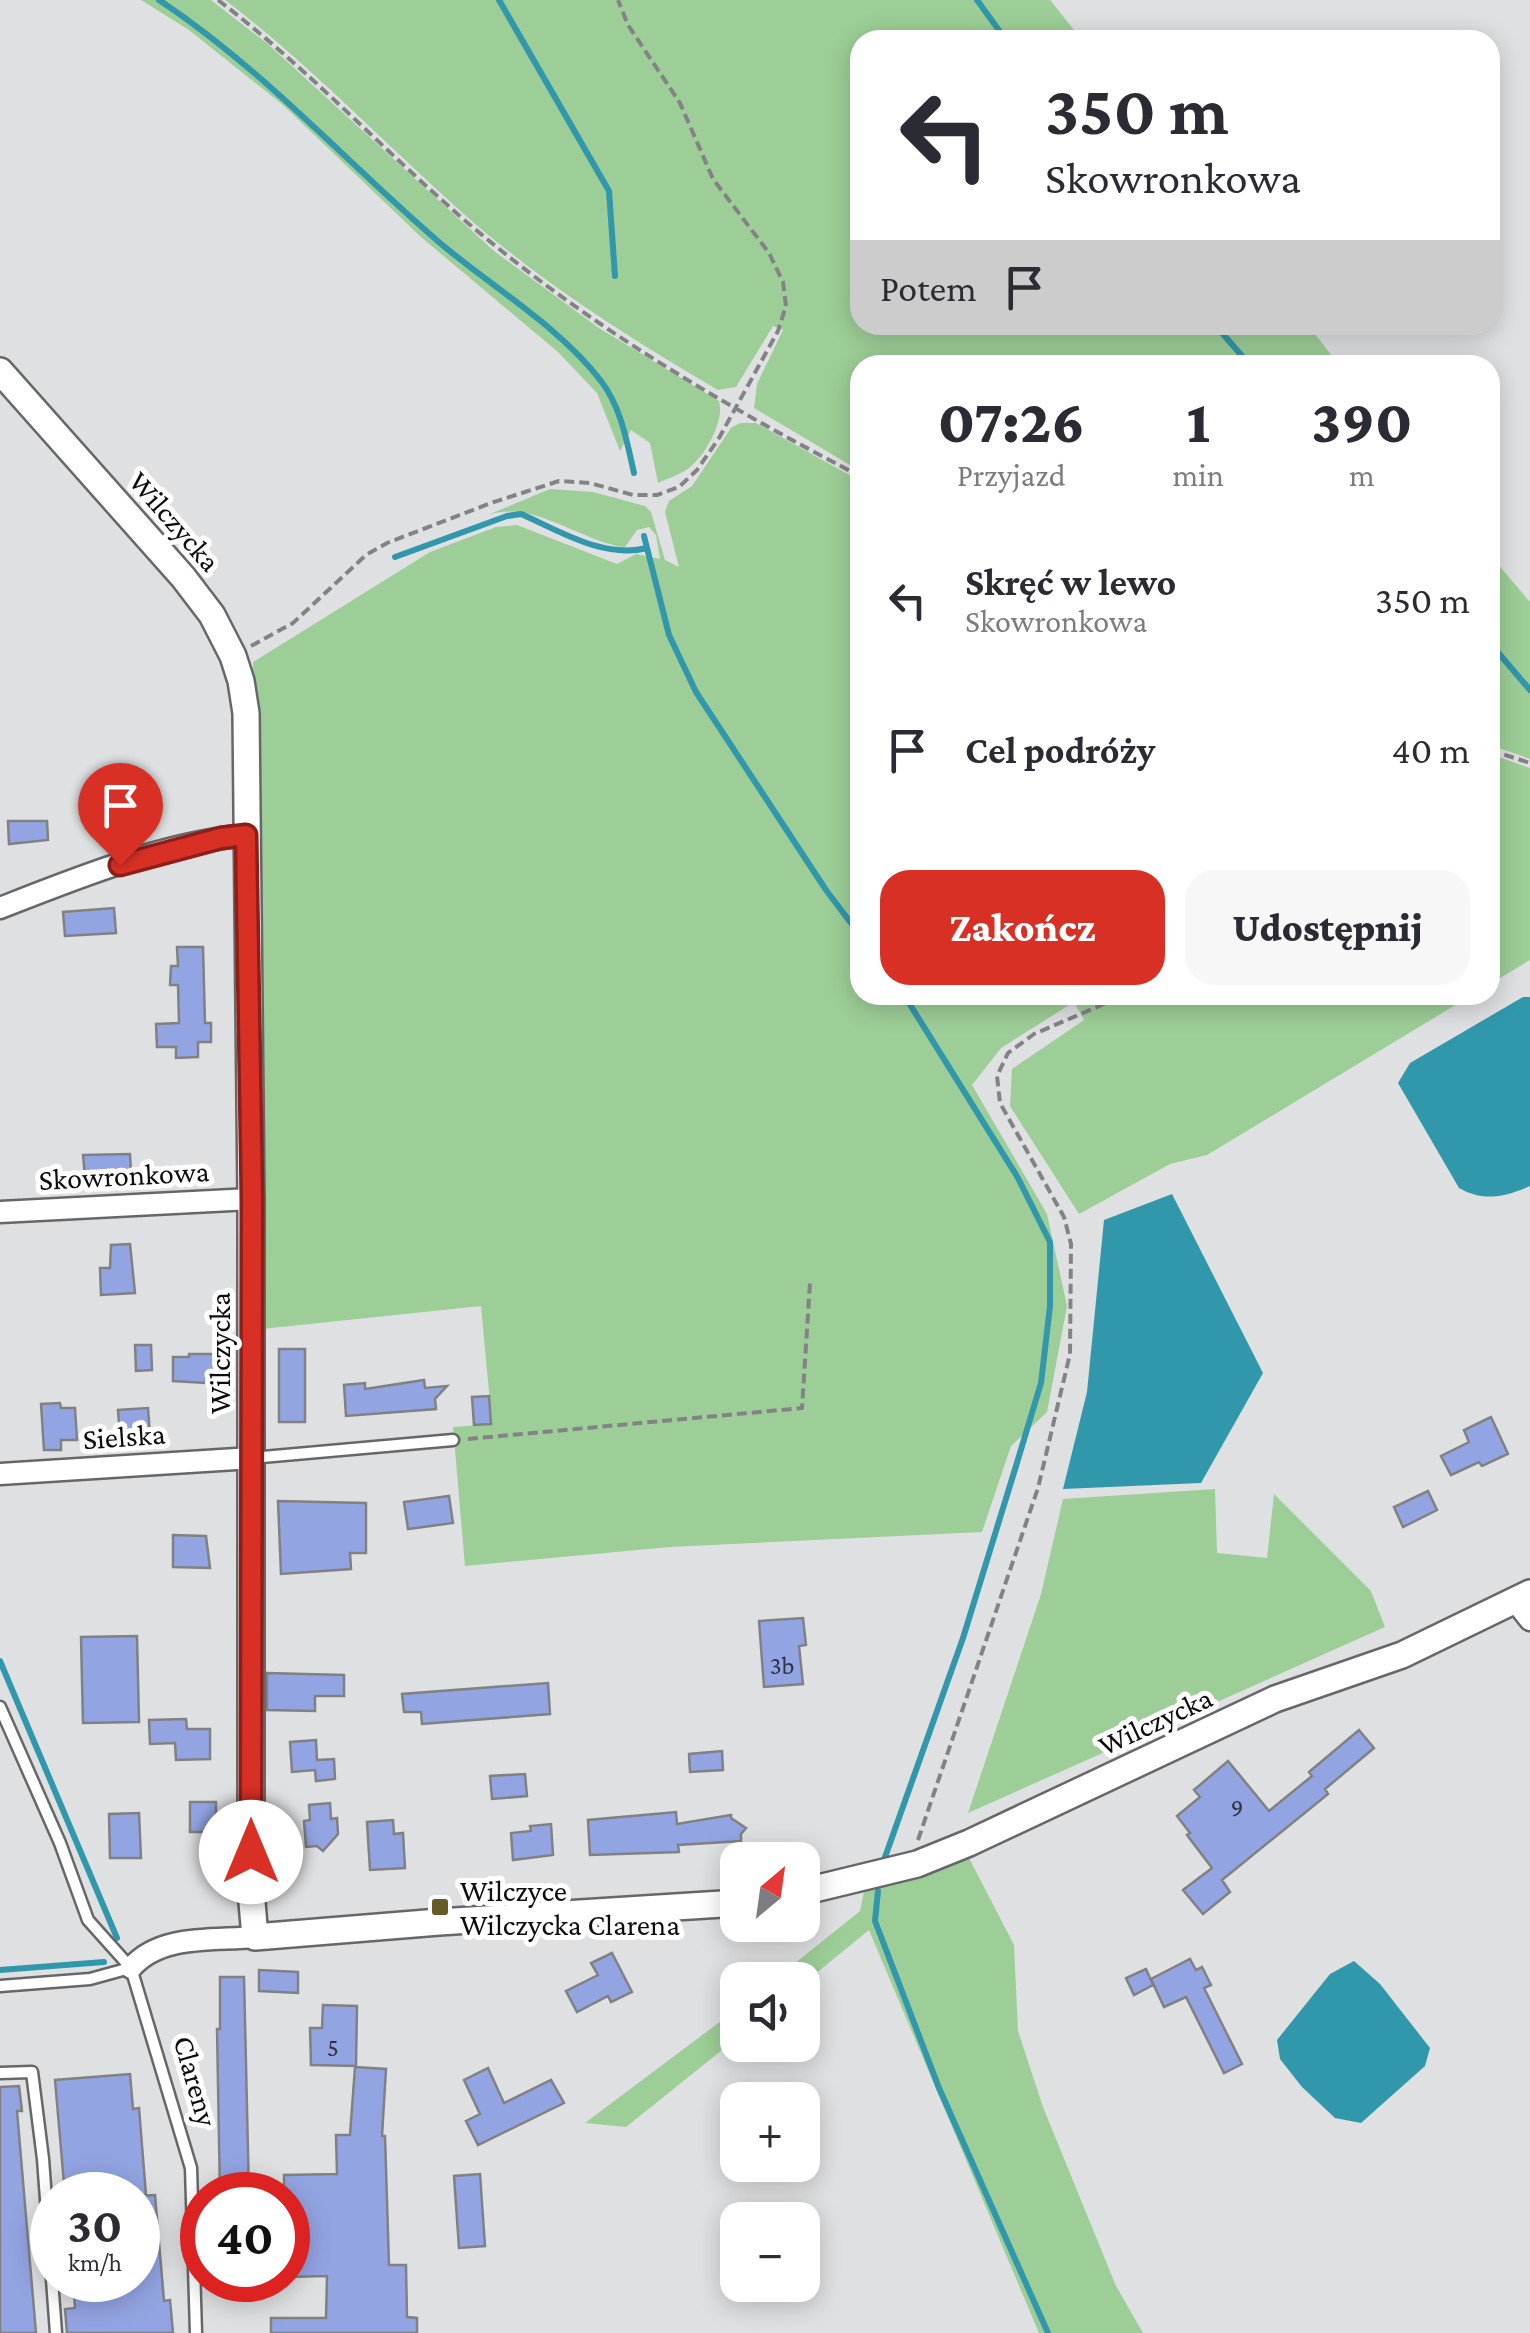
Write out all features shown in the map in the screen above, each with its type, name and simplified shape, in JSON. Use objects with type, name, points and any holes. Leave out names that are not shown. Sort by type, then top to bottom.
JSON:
[{"type":"street","name":"Wilczycka","points":[[0,371],[212,615],[234,656],[246,713],[254,1937]]},
{"type":"street","points":[[0,908],[146,856],[246,835]]},
{"type":"street","name":"Skowronkowa","points":[[0,1212],[252,1198]]},
{"type":"street","name":"Sielska","points":[[0,1474],[252,1458]]},
{"type":"street","name":"Wilczycka","points":[[820,1888],[917,1864],[1276,1699],[1402,1656],[1525,1605]]},
{"type":"street","points":[[131,1968],[142,1954],[163,1944],[720,1904]]},
{"type":"lane","points":[[252,1458],[453,1440]]},
{"type":"lane","points":[[0,1707],[60,1842],[88,1920],[131,1968],[90,1979],[0,1986]]},
{"type":"lane","name":"Clareny","points":[[131,1968],[190,2168],[196,2333]]},
{"type":"lane","points":[[0,2073],[32,2072],[56,2333]]},
{"type":"path","points":[[218,0],[272,41],[497,248],[601,324],[850,470]]},
{"type":"path","points":[[234,656],[293,623],[366,555],[491,502],[559,481],[590,483],[634,495],[657,495],[679,487],[697,470],[736,406],[778,331],[786,306],[783,282],[768,252],[713,179],[680,104],[628,25],[618,0]]},
{"type":"path","points":[[1500,753],[1530,763]]},
{"type":"path","points":[[917,1864],[916,1848],[926,1813],[1047,1459],[1070,1354],[1071,1244],[1064,1218],[1000,1102],[998,1076],[1008,1053],[1034,1034],[1102,1005]]},
{"type":"path","points":[[453,1440],[802,1408],[810,1283]]},
{"type":"green space","points":[[141,0],[211,0],[269,45],[494,251],[599,328],[719,401],[716,428],[701,455],[685,470],[658,483],[650,443],[631,430],[620,451],[597,393],[558,352],[421,237],[283,105],[189,30]]},
{"type":"green space","points":[[225,0],[1050,0],[1074,30],[850,30],[850,335],[1316,335],[1331,355],[850,355],[850,465],[754,408],[757,384],[783,330],[773,326],[736,387],[718,390],[616,327],[518,259],[285,49]]},
{"type":"green space","points":[[740,423],[756,423],[850,475],[850,1005],[1069,1005],[1001,1048],[972,1085],[1047,1214],[1067,1306],[1047,1412],[1011,1446],[982,1532],[670,1547],[465,1566],[453,1427],[492,1424],[481,1306],[262,1329],[265,1253],[253,662],[430,552],[496,527],[517,525],[617,564],[636,554],[660,559],[656,535],[649,527],[637,530],[625,547],[522,512],[488,515],[550,489],[593,492],[645,506],[651,512],[665,560],[679,567],[665,512],[669,501],[692,486],[731,428]]},
{"type":"green space","points":[[1500,567],[1530,602],[1530,759],[1500,748]]},
{"type":"green space","points":[[1500,758],[1530,768],[1530,960],[1500,978]]},
{"type":"green space","points":[[1076,1005],[1455,1005],[1207,1155],[1170,1164],[1079,1214],[1010,1106],[1012,1069],[1084,1020]]},
{"type":"green space","points":[[1215,1489],[1217,1553],[1267,1558],[1274,1494],[1371,1591],[1385,1627],[968,1813],[1041,1594],[1063,1499]]},
{"type":"green space","points":[[969,1858],[1014,1945],[1018,2031],[1043,2107],[1116,2286],[1143,2333],[1039,2333],[869,1930],[820,1970],[820,1962],[796,1962],[860,1911],[864,1892]]},
{"type":"green space","points":[[720,2022],[720,2052],[626,2127],[585,2123]]},
{"type":"water","points":[[1523,997],[1530,997],[1530,1186],[1503,1195],[1477,1195],[1459,1188],[1398,1083],[1410,1063]]},
{"type":"water","points":[[1172,1194],[1263,1373],[1201,1483],[1063,1489],[1087,1392],[1104,1220]]},
{"type":"water","points":[[1354,1961],[1380,1984],[1430,2048],[1425,2066],[1361,2123],[1335,2118],[1302,2087],[1280,2059],[1277,2040],[1330,1974]]},
{"type":"building","points":[[8,821],[47,821],[48,840],[9,844]]},
{"type":"building","points":[[114,908],[116,933],[65,936],[63,912]]},
{"type":"building","points":[[177,947],[203,947],[205,1023],[211,1023],[211,1042],[198,1042],[198,1057],[176,1058],[176,1047],[157,1047],[156,1024],[179,1023],[178,985],[170,985],[171,966],[178,966]]},
{"type":"building","points":[[130,1154],[131,1173],[85,1177],[83,1155]]},
{"type":"building","points":[[130,1244],[135,1293],[101,1295],[100,1268],[110,1268],[111,1245]]},
{"type":"building","points":[[135,1345],[151,1345],[152,1370],[136,1371]]},
{"type":"building","points":[[279,1349],[305,1349],[305,1422],[279,1422]]},
{"type":"building","points":[[223,1354],[223,1384],[173,1381],[173,1357]]},
{"type":"building","points":[[424,1380],[425,1388],[447,1386],[435,1399],[436,1409],[346,1416],[344,1385],[365,1383],[365,1389]]},
{"type":"building","points":[[489,1396],[491,1424],[474,1425],[472,1397]]},
{"type":"building","points":[[60,1403],[61,1408],[75,1408],[77,1440],[61,1440],[61,1450],[44,1450],[41,1404]]},
{"type":"building","points":[[148,1408],[150,1435],[120,1437],[118,1410]]},
{"type":"building","points":[[1491,1417],[1508,1454],[1451,1475],[1441,1456],[1469,1442],[1464,1430]]},
{"type":"building","points":[[1428,1491],[1437,1510],[1403,1527],[1394,1507]]},
{"type":"building","points":[[449,1496],[453,1523],[408,1529],[404,1502]]},
{"type":"building","points":[[278,1501],[366,1503],[366,1553],[350,1553],[351,1569],[281,1574]]},
{"type":"building","points":[[173,1535],[206,1536],[210,1568],[173,1567]]},
{"type":"building","points":[[803,1618],[806,1645],[799,1646],[803,1684],[764,1687],[759,1621]]},
{"type":"building","points":[[137,1636],[139,1722],[83,1723],[81,1637]]},
{"type":"building","points":[[267,1673],[344,1675],[344,1696],[315,1696],[315,1711],[267,1710]]},
{"type":"building","points":[[548,1683],[550,1714],[422,1724],[421,1712],[404,1712],[402,1694]]},
{"type":"building","points":[[186,1719],[187,1729],[210,1729],[210,1759],[176,1760],[175,1743],[150,1744],[149,1720]]},
{"type":"building","points":[[1359,1730],[1374,1748],[1325,1789],[1328,1794],[1222,1880],[1230,1892],[1203,1914],[1183,1890],[1212,1868],[1177,1816],[1200,1797],[1194,1790],[1228,1761],[1269,1811]]},
{"type":"building","points":[[316,1740],[317,1760],[334,1759],[335,1779],[316,1781],[315,1770],[292,1772],[290,1742]]},
{"type":"building","points":[[722,1751],[723,1770],[690,1772],[689,1754]]},
{"type":"building","points":[[525,1774],[527,1796],[492,1799],[490,1776]]},
{"type":"building","points":[[190,1802],[216,1802],[216,1832],[190,1832]]},
{"type":"building","points":[[330,1803],[331,1819],[337,1818],[338,1834],[323,1851],[317,1846],[306,1847],[304,1821],[310,1820],[309,1805]]},
{"type":"building","points":[[676,1812],[677,1824],[731,1815],[746,1828],[741,1841],[678,1845],[679,1852],[590,1855],[588,1820]]},
{"type":"building","points":[[139,1813],[141,1858],[110,1858],[109,1814]]},
{"type":"building","points":[[393,1820],[394,1834],[403,1833],[405,1868],[370,1870],[367,1822]]},
{"type":"building","points":[[551,1824],[553,1855],[513,1860],[511,1833]]},
{"type":"building","points":[[612,1953],[632,1992],[611,2002],[608,1996],[577,2012],[566,1991],[598,1975],[591,1963]]},
{"type":"building","points":[[1190,1959],[1196,1970],[1202,1967],[1211,1985],[1204,1988],[1242,2064],[1224,2073],[1186,1997],[1164,2007],[1151,1979]]},
{"type":"building","points":[[1146,1969],[1153,1985],[1134,1995],[1126,1978]]},
{"type":"building","points":[[259,1970],[298,1972],[298,1993],[259,1991]]},
{"type":"building","points":[[220,1977],[244,1977],[248,2172],[220,2172]]},
{"type":"building","points":[[323,2005],[357,2006],[356,2066],[311,2065],[310,2028],[322,2028]]},
{"type":"building","points":[[355,2067],[386,2069],[382,2136],[389,2265],[406,2265],[407,2317],[417,2318],[417,2333],[271,2333],[271,2318],[326,2318],[327,2276],[310,2276],[310,2175],[337,2174],[336,2135],[350,2135]]},
{"type":"building","points":[[488,2068],[504,2103],[551,2080],[564,2103],[478,2145],[466,2121],[480,2114],[464,2080]]},
{"type":"building","points":[[130,2074],[133,2109],[139,2108],[144,2172],[63,2172],[55,2080]]},
{"type":"building","points":[[19,2086],[22,2111],[17,2111],[30,2302],[33,2302],[36,2333],[0,2333],[0,2087]]},
{"type":"building","points":[[480,2174],[485,2246],[459,2248],[454,2176]]},
{"type":"building","points":[[160,2254],[164,2301],[170,2300],[173,2333],[67,2333],[65,2309],[75,2308],[75,2302],[160,2302]]},
{"type":"waterway","points":[[159,0],[234,56],[440,243],[566,343],[601,381],[614,402],[634,473]]},
{"type":"waterway","points":[[499,0],[609,191],[615,276]]},
{"type":"waterway","points":[[977,0],[999,30]]},
{"type":"waterway","points":[[1224,335],[1241,355]]},
{"type":"waterway","points":[[395,557],[521,514],[598,547],[647,548]]},
{"type":"waterway","points":[[644,536],[669,635],[696,692],[850,922]]},
{"type":"waterway","points":[[1500,655],[1530,690]]},
{"type":"waterway","points":[[884,1860],[963,1638],[1041,1383],[1050,1306],[1050,1242],[1018,1178],[910,1005]]},
{"type":"waterway","points":[[0,1661],[117,1938]]},
{"type":"waterway","points":[[878,1891],[875,1921],[939,2088],[1048,2333]]},
{"type":"waterway","points":[[0,1970],[104,1962]]},
{"type":"place","name":"Wilczyce Wilczycka Clarena","points":[[440,1907]]},
{"type":"route","points":[[120,865],[246,835],[252,1198],[251,1852]]}]
